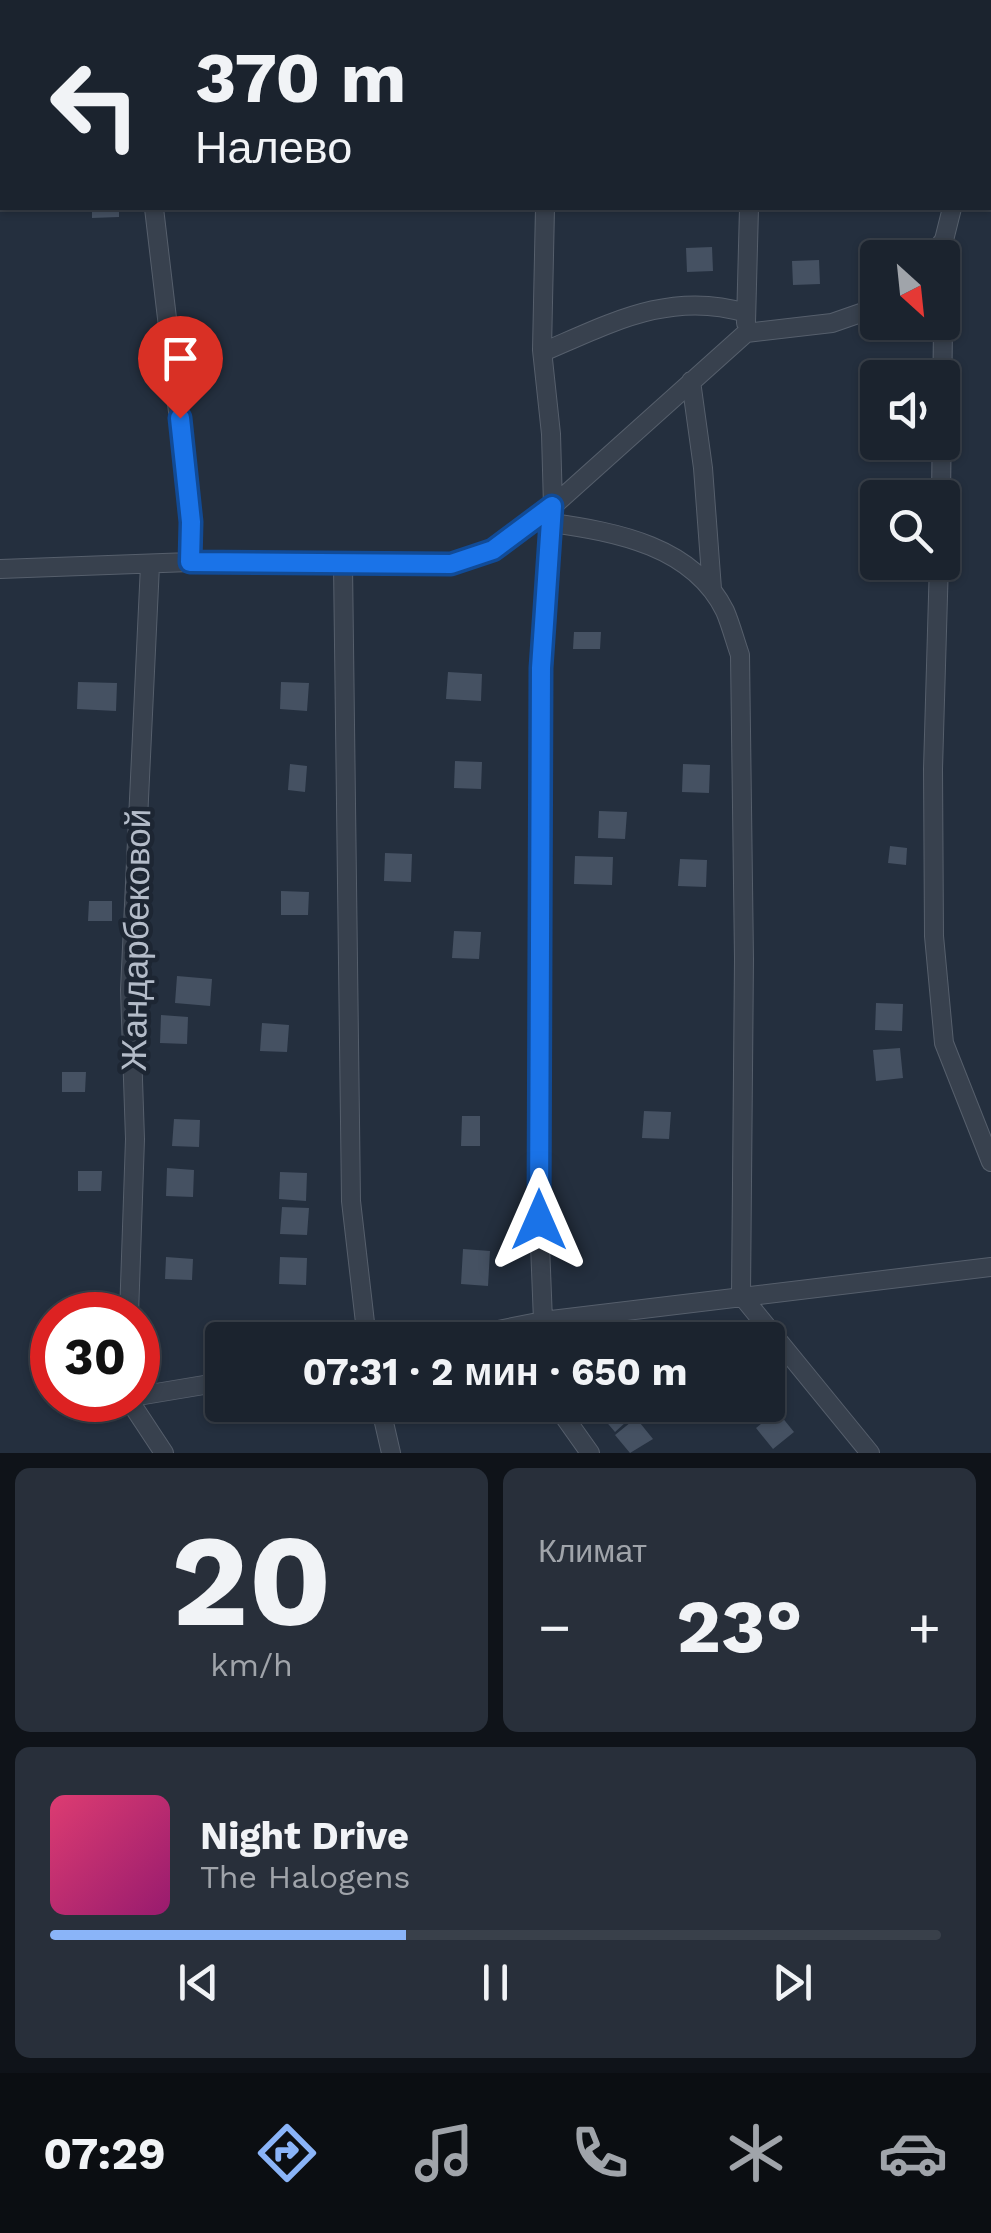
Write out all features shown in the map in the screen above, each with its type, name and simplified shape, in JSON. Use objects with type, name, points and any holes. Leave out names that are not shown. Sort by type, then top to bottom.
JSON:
[{"type":"street","points":[[154,210],[191,522],[190,562]]},
{"type":"street","points":[[545,210],[542,352],[551,434],[552,515],[541,668],[539,1220],[543,1321],[991,1267]]},
{"type":"street","points":[[746,333],[749,210]]},
{"type":"street","points":[[944,240],[952,210]]},
{"type":"street","points":[[542,352],[641,310],[681,303],[721,305],[746,313]]},
{"type":"street","points":[[0,568],[190,562],[451,564],[493,550],[552,515],[690,381],[746,333],[832,323],[860,313]]},
{"type":"street","points":[[941,480],[943,340]]},
{"type":"street","points":[[690,381],[712,589]]},
{"type":"street","points":[[552,515],[664,551],[701,577],[726,612],[740,655],[744,960],[742,1295],[870,1453]]},
{"type":"street","name":"Жандарбековой","points":[[130,1292],[135,1138],[130,990],[150,566]]},
{"type":"street","points":[[342,566],[351,1201],[365,1322]]},
{"type":"street","points":[[938,580],[933,769],[934,936],[944,1043],[991,1162]]},
{"type":"street","points":[[160,1392],[205,1385]]},
{"type":"street","points":[[144,1422],[164,1453]]},
{"type":"street","points":[[384,1422],[391,1453]]},
{"type":"street","points":[[568,1422],[590,1453]]},
{"type":"building","points":[[92,210],[119,210],[119,217],[92,218]]},
{"type":"building","points":[[712,247],[713,271],[687,272],[686,248]]},
{"type":"building","points":[[819,260],[820,284],[793,285],[792,261]]},
{"type":"building","points":[[574,632],[601,632],[600,649],[573,649]]},
{"type":"building","points":[[448,672],[482,674],[481,701],[446,699]]},
{"type":"building","points":[[78,682],[117,683],[116,711],[77,709]]},
{"type":"building","points":[[281,682],[309,683],[307,711],[280,709]]},
{"type":"building","points":[[455,761],[482,762],[481,789],[454,788]]},
{"type":"building","points":[[290,764],[307,766],[305,792],[288,790]]},
{"type":"building","points":[[683,764],[710,765],[709,793],[682,792]]},
{"type":"building","points":[[599,811],[627,812],[625,839],[598,838]]},
{"type":"building","points":[[890,846],[907,848],[906,865],[888,863]]},
{"type":"building","points":[[385,853],[412,854],[411,882],[384,881]]},
{"type":"building","points":[[575,856],[613,857],[612,885],[574,884]]},
{"type":"building","points":[[680,859],[707,860],[706,887],[678,886]]},
{"type":"building","points":[[281,891],[309,892],[308,915],[281,915]]},
{"type":"building","points":[[89,901],[112,901],[112,921],[88,921]]},
{"type":"building","points":[[454,931],[481,932],[479,959],[452,958]]},
{"type":"building","points":[[177,976],[212,979],[210,1006],[175,1003]]},
{"type":"building","points":[[876,1003],[903,1004],[902,1031],[875,1030]]},
{"type":"building","points":[[161,1015],[188,1017],[187,1044],[160,1043]]},
{"type":"building","points":[[262,1023],[289,1025],[287,1052],[260,1051]]},
{"type":"building","points":[[900,1048],[903,1078],[876,1081],[873,1050]]},
{"type":"building","points":[[62,1072],[86,1072],[85,1092],[62,1092]]},
{"type":"building","points":[[644,1111],[671,1112],[669,1139],[642,1138]]},
{"type":"building","points":[[462,1116],[480,1116],[480,1146],[461,1146]]},
{"type":"building","points":[[174,1119],[200,1120],[199,1147],[172,1146]]},
{"type":"building","points":[[167,1168],[194,1170],[193,1197],[166,1196]]},
{"type":"building","points":[[78,1171],[102,1171],[101,1191],[78,1191]]},
{"type":"building","points":[[280,1172],[307,1173],[306,1201],[279,1199]]},
{"type":"building","points":[[282,1207],[309,1208],[307,1235],[280,1234]]},
{"type":"building","points":[[463,1249],[490,1251],[488,1286],[461,1284]]},
{"type":"building","points":[[166,1257],[193,1259],[192,1280],[165,1279]]},
{"type":"building","points":[[280,1257],[307,1258],[306,1285],[279,1284]]},
{"type":"building","points":[[785,1421],[794,1432],[773,1449],[756,1428],[763,1422]]},
{"type":"building","points":[[606,1422],[626,1422],[615,1432]]},
{"type":"building","points":[[631,1422],[639,1422],[653,1439],[630,1453],[615,1435]]},
{"type":"route","points":[[180,418],[191,522],[190,562],[451,564],[493,550],[552,506],[541,668],[539,1220]]}]
